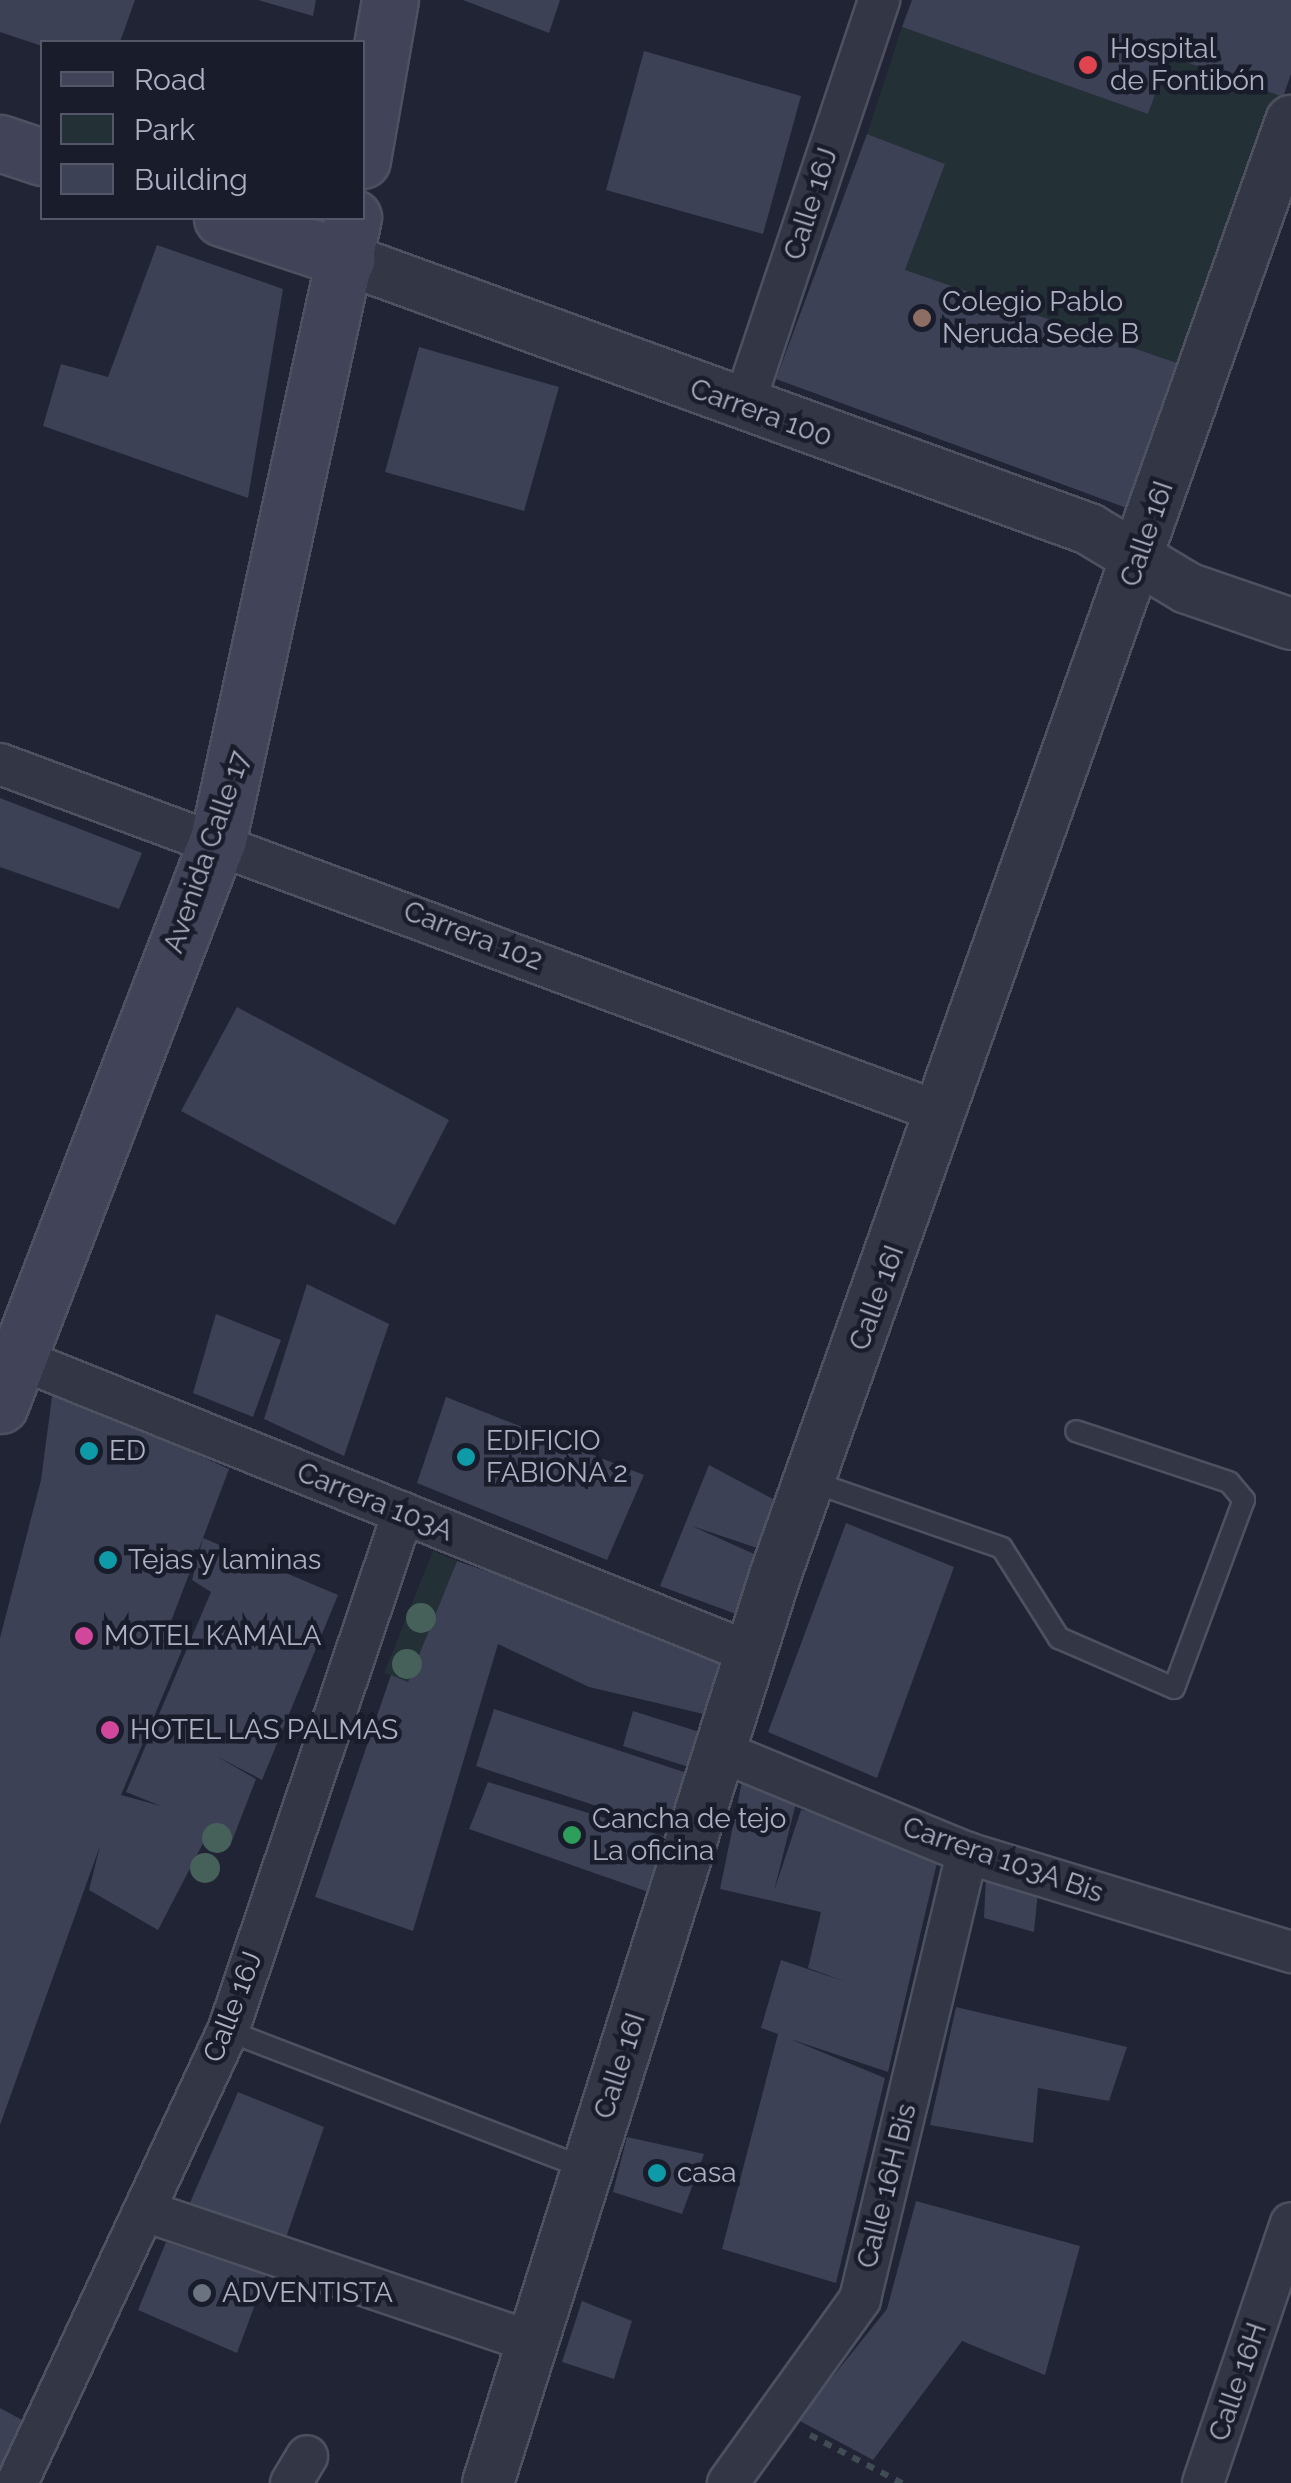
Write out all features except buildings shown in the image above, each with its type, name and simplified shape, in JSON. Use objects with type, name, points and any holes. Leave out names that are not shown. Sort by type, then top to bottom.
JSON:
[{"type":"main road","points":[[365,143],[390,0]]},
{"type":"main road","points":[[0,143],[40,157]]},
{"type":"main road","name":"Carrera 100","points":[[235,220],[349,238]]},
{"type":"main road","name":"Avenida Calle 17","points":[[5,1371],[218,839],[349,238]]},
{"type":"street","name":"Calle 16J","points":[[743,408],[879,0]]},
{"type":"street","name":"Calle 16I","points":[[488,2483],[751,1653],[1291,122]]},
{"type":"street","name":"Carrera 100","points":[[349,238],[743,408],[1089,530],[1138,560],[1291,624]]},
{"type":"street","name":"Carrera 102","points":[[0,764],[218,839],[944,1114]]},
{"type":"street","name":"Carrera 103A","points":[[5,1371],[403,1513],[751,1653]]},
{"type":"street","name":"Calle 16J","points":[[17,2483],[228,2031],[403,1513]]},
{"type":"street","name":"Carrera 103A Bis","points":[[720,1751],[968,1853],[1291,1952]]},
{"type":"street","name":"Calle 16H Bis","points":[[728,2483],[860,2298],[968,1853]]},
{"type":"street","points":[[146,2211],[530,2342]]},
{"type":"street","name":"Calle 16H","points":[[1202,2483],[1284,2272],[1291,2224]]},
{"type":"lane","points":[[810,1481],[1002,1548],[1059,1638],[1174,1688],[1244,1500],[1229,1482],[1076,1431]]},
{"type":"lane","points":[[228,2031],[587,2168]]},
{"type":"path","points":[[778,2418],[902,2483]]},
{"type":"green space","points":[[902,27],[1148,114],[1169,56],[1283,97],[1186,366],[905,270],[945,164],[867,134]]},
{"type":"green space","points":[[433,1551],[457,1561],[408,1682],[384,1673]]},
{"type":"place","name":"Hospital de Fontibón","points":[[1088,65]]},
{"type":"place","name":"Colegio Pablo Neruda Sede B","points":[[922,318]]},
{"type":"place","name":"ED","points":[[89,1451]]},
{"type":"place","name":"EDIFICIO FABIONA 2","points":[[466,1457]]},
{"type":"place","name":"Tejas y laminas","points":[[108,1560]]},
{"type":"place","name":"MOTEL KAMALA","points":[[84,1636]]},
{"type":"place","name":"HOTEL LAS PALMAS","points":[[110,1730]]},
{"type":"place","name":"Cancha de tejo La oficina","points":[[572,1835]]},
{"type":"place","name":"casa","points":[[657,2173]]},
{"type":"place","name":"ADVENTISTA","points":[[202,2293]]}]
